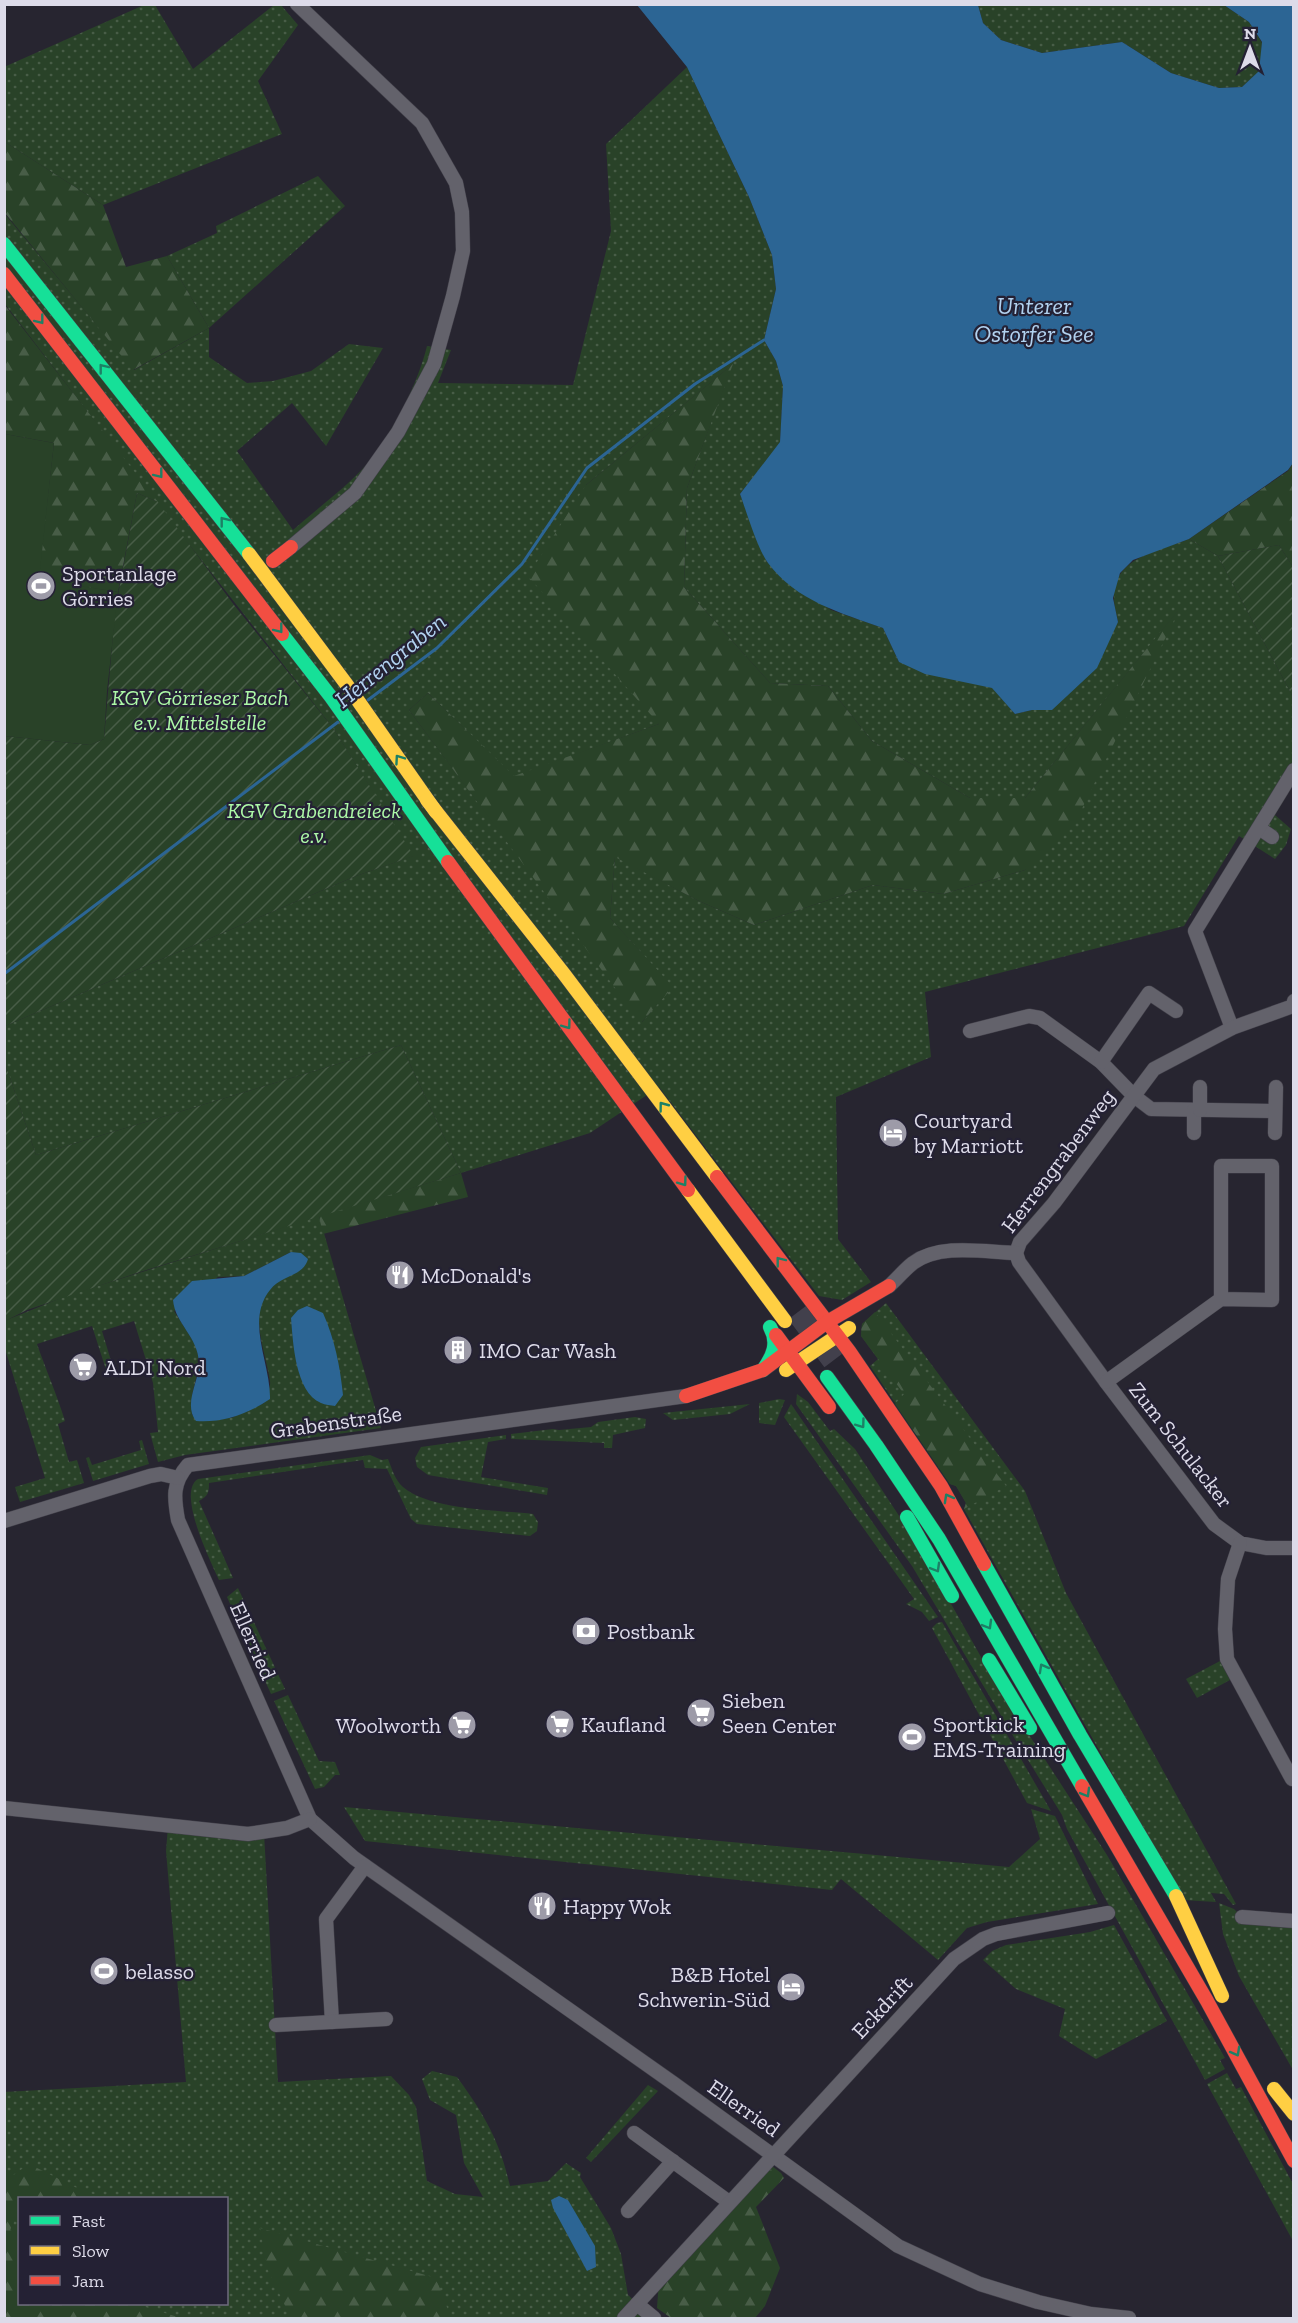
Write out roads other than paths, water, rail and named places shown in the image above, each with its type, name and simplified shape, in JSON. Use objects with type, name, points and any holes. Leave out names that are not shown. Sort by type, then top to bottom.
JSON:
[{"type":"highway","points":[[4,244],[247,551],[324,654],[644,1103]]},
{"type":"highway","points":[[6,276],[331,697],[487,916],[785,1321]]},
{"type":"highway","points":[[273,561],[291,547]]},
{"type":"highway","points":[[247,551],[273,561]]},
{"type":"highway","points":[[273,561],[279,586],[324,654]]},
{"type":"highway","points":[[427,800],[564,974],[816,1308],[826,1338],[849,1351]]},
{"type":"highway","points":[[410,808],[441,864],[570,1052]]},
{"type":"highway","points":[[798,1348],[826,1338],[841,1314],[889,1286]]},
{"type":"highway","points":[[767,1374],[798,1348],[850,1327],[889,1286]]},
{"type":"highway","points":[[816,1308],[824,1313],[841,1314]]},
{"type":"highway","points":[[762,1316],[776,1335],[798,1348],[809,1380],[836,1417]]},
{"type":"highway","points":[[850,1327],[846,1342],[849,1351],[941,1486],[1080,1735],[1178,1900],[1225,2001],[940,1512]]},
{"type":"highway","points":[[767,1374],[775,1349],[776,1335]]},
{"type":"highway","points":[[686,1396],[767,1374],[809,1380]]},
{"type":"highway","points":[[827,1377],[939,1539],[1207,2001],[1293,2161]]},
{"type":"highway","points":[[902,1509],[959,1608]]},
{"type":"highway","points":[[982,1648],[1035,1737]]},
{"type":"highway","points":[[1066,1785],[1145,1912],[1207,2001]]},
{"type":"highway","points":[[1293,2114],[1271,2084],[1293,2126]]},
{"type":"street","points":[[291,547],[355,493],[398,432],[434,364],[463,251],[462,212],[456,183],[422,123],[297,4]]},
{"type":"street","points":[[1232,1028],[1195,932],[1293,770]]},
{"type":"street","points":[[1259,828],[1272,837]]},
{"type":"street","name":"Herrengrabenweg","points":[[1101,1062],[1149,993],[1176,1011]]},
{"type":"street","name":"Herrengrabenweg","points":[[1016,1253],[1020,1242],[1054,1203],[1154,1069],[1232,1028],[1293,1006],[1293,1001]]},
{"type":"street","name":"Herrengrabenweg","points":[[970,1031],[1029,1016],[1040,1018],[1101,1062],[1150,1109],[1275,1111]]},
{"type":"street","points":[[1194,1133],[1200,1087]]},
{"type":"street","points":[[1275,1133],[1276,1087]]},
{"type":"street","points":[[1221,1166],[1272,1166],[1272,1299],[1221,1299],[1221,1166]]},
{"type":"street","points":[[889,1286],[914,1263],[930,1254],[948,1251],[1016,1253]]},
{"type":"street","name":"Zum Schulacker","points":[[1016,1253],[1019,1262],[1106,1382],[1214,1524],[1240,1543],[1266,1548],[1293,1548]]},
{"type":"street","name":"Zum Schulacker","points":[[1106,1382],[1221,1299]]},
{"type":"street","name":"Grabenstraße","points":[[178,1478],[188,1465],[686,1396]]},
{"type":"street","points":[[4,1521],[150,1476],[161,1474],[178,1478]]},
{"type":"street","name":"Ellerried","points":[[178,1478],[174,1495],[178,1520],[310,1819],[365,1866],[774,2155],[898,2246],[980,2284],[1038,2302],[1090,2314],[1129,2319]]},
{"type":"street","points":[[1240,1543],[1228,1580],[1225,1629],[1227,1659],[1292,1779]]},
{"type":"street","points":[[4,1808],[248,1834],[287,1828],[310,1819]]},
{"type":"street","points":[[332,2022],[326,1919],[365,1866]]},
{"type":"street","name":"Eckdrift","points":[[624,2319],[954,1959],[983,1939],[996,1934],[1108,1913]]},
{"type":"street","points":[[1242,1917],[1293,1921]]},
{"type":"street","points":[[276,2025],[386,2019]]},
{"type":"street","points":[[634,2133],[729,2202]]},
{"type":"street","points":[[628,2211],[673,2161]]},
{"type":"street","points":[[637,2304],[654,2319]]},
{"type":"water","name":"Unterer Ostorfer See","points":[[637,5],[978,5],[983,23],[1001,40],[1042,53],[1122,42],[1171,73],[1219,88],[1242,87],[1259,71],[1262,42],[1249,22],[1224,5],[1293,5],[1293,463],[1288,470],[1189,539],[1133,560],[1120,573],[1113,598],[1118,622],[1097,668],[1052,710],[1032,710],[1015,714],[992,688],[925,674],[899,662],[883,628],[836,611],[806,596],[779,576],[764,557],[740,494],[780,442],[783,386],[776,361],[764,340],[776,289],[772,255],[749,197],[687,67]]},
{"type":"water","points":[[291,1252],[301,1253],[308,1259],[302,1269],[280,1281],[270,1290],[263,1302],[260,1315],[259,1329],[270,1399],[234,1416],[215,1421],[196,1421],[192,1414],[191,1400],[198,1370],[198,1354],[178,1316],[173,1300],[192,1281],[244,1276]]},
{"type":"water","points":[[307,1306],[323,1313],[334,1343],[343,1395],[335,1406],[323,1404],[312,1397],[301,1378],[297,1365],[291,1318],[298,1310]]},
{"type":"water","points":[[559,2196],[568,2200],[595,2246],[596,2267],[587,2271],[553,2208],[551,2200]]},
{"type":"waterway","name":"Herrengraben","points":[[368,700],[437,648],[522,564],[587,468],[695,384],[764,340]]},
{"type":"waterway","name":"Herrengraben","points":[[4,974],[338,722]]},
{"type":"tunnel","points":[[798,1312],[840,1368]]},
{"type":"place","name":"Sportanlage Görries","points":[[41,586]]},
{"type":"place","name":"Courtyard by Marriott","points":[[893,1133]]},
{"type":"place","name":"McDonald's","points":[[400,1275]]},
{"type":"place","name":"IMO Car Wash","points":[[458,1350]]},
{"type":"place","name":"ALDI Nord","points":[[83,1367]]},
{"type":"place","name":"Postbank","points":[[586,1631]]},
{"type":"place","name":"Sieben Seen Center","points":[[701,1713]]},
{"type":"place","name":"Kaufland","points":[[560,1724]]},
{"type":"place","name":"Woolworth","points":[[462,1725]]},
{"type":"place","name":"Sportkick EMS-Training","points":[[912,1737]]},
{"type":"place","name":"Happy Wok","points":[[542,1906]]},
{"type":"place","name":"belasso","points":[[104,1971]]},
{"type":"place","name":"B&B Hotel Schwerin-Süd","points":[[791,1987]]},
{"type":"park label","name":"KGV Görrieser Bach e.v. Mittelstelle","points":[[200,710]]},
{"type":"park label","name":"KGV Grabendreieck e.v.","points":[[314,822]]}]
